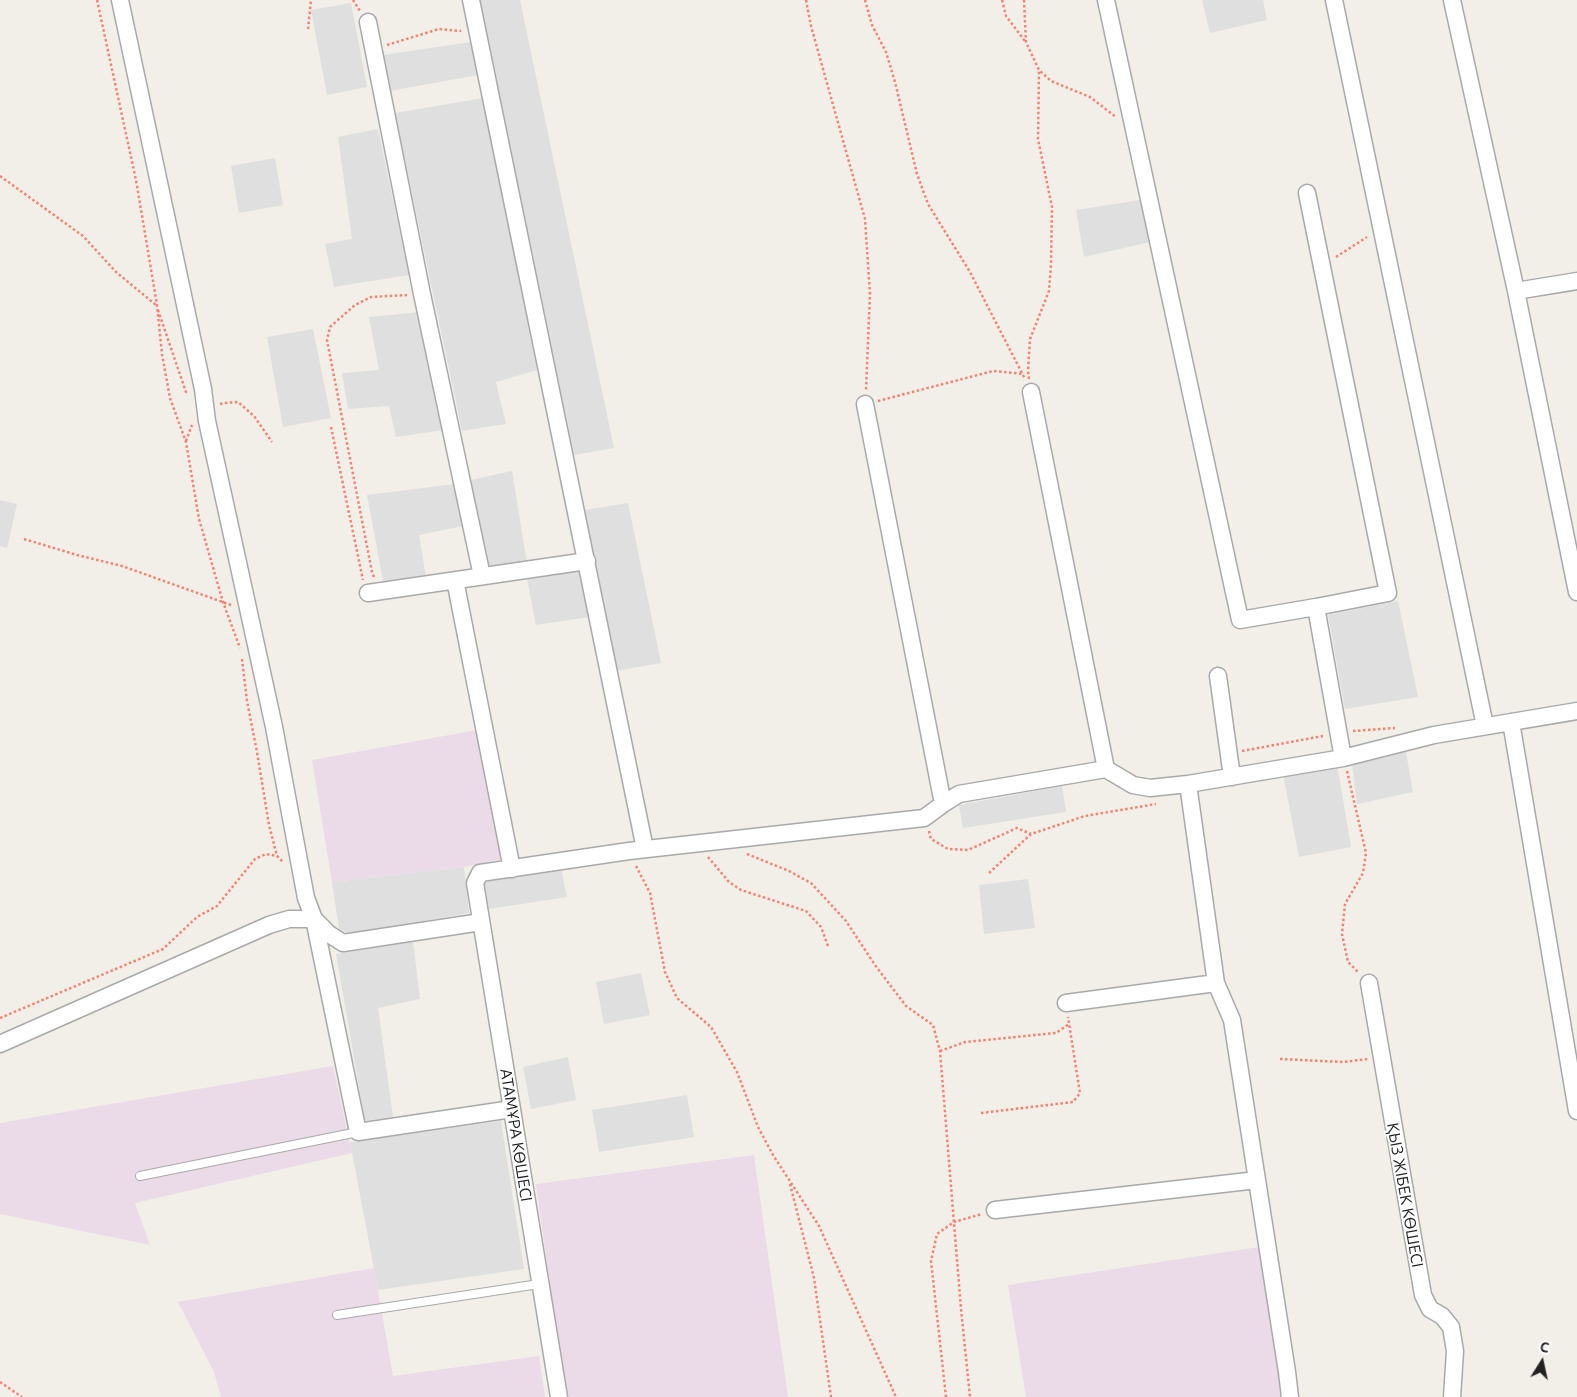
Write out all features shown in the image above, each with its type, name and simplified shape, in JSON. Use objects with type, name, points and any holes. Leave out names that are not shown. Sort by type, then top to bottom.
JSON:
[{"type":"street","points":[[120,0],[202,389],[205,412],[274,727],[306,898],[314,919],[358,1132],[512,1109]]},
{"type":"street","points":[[471,0],[645,849]]},
{"type":"street","points":[[1106,0],[1240,620],[1388,593],[1307,193]]},
{"type":"street","points":[[1334,0],[1486,726]]},
{"type":"street","points":[[1452,0],[1516,291],[1577,592]]},
{"type":"street","points":[[368,22],[422,294],[482,576]]},
{"type":"street","points":[[1516,291],[1577,280]]},
{"type":"street","points":[[1031,392],[1106,768]]},
{"type":"street","points":[[865,404],[943,804]]},
{"type":"street","points":[[375,592],[587,560]]},
{"type":"street","points":[[455,580],[512,868],[628,851],[924,818],[960,794],[1106,768],[1133,785],[1150,788],[1188,784],[1343,758],[1434,735],[1577,711]]},
{"type":"street","points":[[1316,607],[1343,758]]},
{"type":"street","points":[[1218,676],[1232,776]]},
{"type":"street","points":[[1511,722],[1577,1111]]},
{"type":"street","points":[[1188,784],[1216,984],[1232,1020],[1288,1372],[1290,1397]]},
{"type":"street","name":"АТАМҰРА КӨШЕСІ","points":[[512,868],[480,873],[475,883],[539,1284],[559,1397]]},
{"type":"street","points":[[0,1044],[269,925],[289,919],[314,919],[329,934],[343,943],[481,922]]},
{"type":"street","name":"ҚЫЗ ЖІБЕК КӨШЕСІ","points":[[1369,983],[1422,1295],[1430,1309],[1442,1316],[1451,1327],[1454,1351],[1452,1397]]},
{"type":"street","points":[[1066,1003],[1216,984]]},
{"type":"street","points":[[995,1210],[1257,1180]]},
{"type":"lane","points":[[140,1176],[358,1132]]},
{"type":"lane","points":[[337,1315],[539,1284]]},
{"type":"path","points":[[97,0],[136,180],[170,398],[186,442],[199,519],[223,602],[241,652],[247,701],[258,752],[269,825],[277,856],[284,863]]},
{"type":"path","points":[[308,29],[311,0]]},
{"type":"path","points":[[806,0],[865,219],[870,294],[865,404],[993,371],[1023,374]]},
{"type":"path","points":[[865,0],[872,25],[886,52],[893,74],[917,174],[928,204],[970,272],[1031,392]]},
{"type":"path","points":[[1002,0],[1006,16],[1026,42],[1039,70],[1052,81],[1090,97],[1134,132]]},
{"type":"path","points":[[1024,0],[1026,42]]},
{"type":"path","points":[[373,50],[439,29],[455,29],[479,35]]},
{"type":"path","points":[[1031,392],[1028,371],[1030,339],[1049,291],[1051,265],[1052,207],[1038,139],[1039,70]]},
{"type":"path","points":[[0,176],[83,236],[116,272],[156,306],[183,386],[192,406],[205,412],[224,403],[238,402],[254,416],[272,442]]},
{"type":"path","points":[[1322,266],[1381,228]]},
{"type":"path","points":[[375,592],[327,340],[330,327],[355,306],[371,297],[422,294]]},
{"type":"path","points":[[331,427],[361,574],[375,592]]},
{"type":"path","points":[[24,539],[76,555],[122,566],[249,612]]},
{"type":"path","points":[[1343,758],[1366,853],[1363,873],[1345,904],[1342,934],[1348,962],[1369,983]]},
{"type":"path","points":[[989,873],[1031,834],[1085,816],[1162,803]]},
{"type":"path","points":[[924,818],[931,839],[948,848],[968,850],[1017,828],[1031,834]]},
{"type":"path","points":[[696,843],[729,882],[741,890],[806,911],[821,927],[828,946]]},
{"type":"path","points":[[628,851],[650,893],[666,972],[677,998],[711,1028],[737,1072],[758,1127],[819,1226],[896,1397]]},
{"type":"path","points":[[740,851],[789,871],[811,883],[846,921],[875,965],[906,1006],[933,1025],[940,1050],[970,1397]]},
{"type":"path","points":[[0,1018],[162,949],[198,917],[217,906],[255,859],[266,854],[277,856]]},
{"type":"path","points":[[982,1113],[1073,1102],[1080,1093],[1066,1003]]},
{"type":"path","points":[[940,1050],[965,1042],[1056,1033],[1069,1024]]},
{"type":"path","points":[[1280,1059],[1343,1062],[1382,1057]]},
{"type":"path","points":[[789,1180],[814,1278],[831,1397]]},
{"type":"path","points":[[946,1397],[931,1261],[937,1234],[954,1222],[995,1210]]},
{"type":"path","points":[[0,1382],[22,1397]]},
{"type":"shaded area","points":[[480,0],[520,0],[614,448],[574,455]]},
{"type":"shaded area","points":[[1202,0],[1263,0],[1267,20],[1210,33]]},
{"type":"shaded area","points":[[351,3],[367,87],[327,95],[311,10]]},
{"type":"shaded area","points":[[471,42],[478,75],[390,91],[383,55]]},
{"type":"shaded area","points":[[483,98],[537,370],[496,382],[506,424],[462,431],[395,113]]},
{"type":"shaded area","points":[[378,129],[409,275],[334,287],[325,244],[352,239],[338,137]]},
{"type":"shaded area","points":[[275,158],[283,205],[239,213],[231,166]]},
{"type":"shaded area","points":[[1140,200],[1150,242],[1084,257],[1076,210]]},
{"type":"shaded area","points":[[419,312],[443,430],[396,437],[389,406],[348,409],[342,373],[379,370],[369,317]]},
{"type":"shaded area","points":[[313,329],[331,418],[283,427],[267,337]]},
{"type":"shaded area","points":[[512,471],[527,563],[488,568],[471,480]]},
{"type":"shaded area","points":[[455,484],[463,526],[419,535],[426,577],[383,581],[367,495]]},
{"type":"shaded area","points":[[0,500],[17,504],[7,548],[0,546]]},
{"type":"shaded area","points":[[628,503],[661,663],[616,671],[585,510]]},
{"type":"shaded area","points":[[580,571],[589,617],[536,625],[527,579]]},
{"type":"shaded area","points":[[1398,601],[1418,697],[1345,709],[1328,615]]},
{"type":"shaded area","points":[[477,730],[501,859],[464,867],[332,882],[312,760]]},
{"type":"shaded area","points":[[1406,752],[1413,792],[1357,804],[1352,763]]},
{"type":"shaded area","points":[[1337,764],[1351,847],[1299,857],[1283,774]]},
{"type":"shaded area","points":[[1062,786],[1066,812],[963,828],[959,805]]},
{"type":"shaded area","points":[[464,867],[469,913],[350,934],[339,929],[332,882]]},
{"type":"shaded area","points":[[561,868],[567,897],[489,909],[484,881]]},
{"type":"shaded area","points":[[1028,879],[1035,928],[984,934],[979,885]]},
{"type":"shaded area","points":[[413,941],[420,999],[378,1008],[393,1117],[365,1121],[336,954]]},
{"type":"shaded area","points":[[641,973],[650,1015],[604,1024],[596,982]]},
{"type":"shaded area","points":[[568,1057],[576,1100],[531,1109],[523,1067]]},
{"type":"shaded area","points":[[333,1066],[352,1153],[135,1203],[150,1245],[0,1214],[0,1123]]},
{"type":"shaded area","points":[[687,1095],[694,1137],[599,1152],[592,1110]]},
{"type":"shaded area","points":[[501,1121],[524,1269],[378,1290],[350,1142]]},
{"type":"shaded area","points":[[754,1155],[788,1397],[569,1397],[552,1298],[536,1184]]},
{"type":"shaded area","points":[[1259,1247],[1278,1365],[1280,1397],[1026,1397],[1008,1285]]},
{"type":"shaded area","points":[[374,1268],[393,1376],[539,1356],[545,1397],[221,1397],[214,1372],[178,1302]]}]
